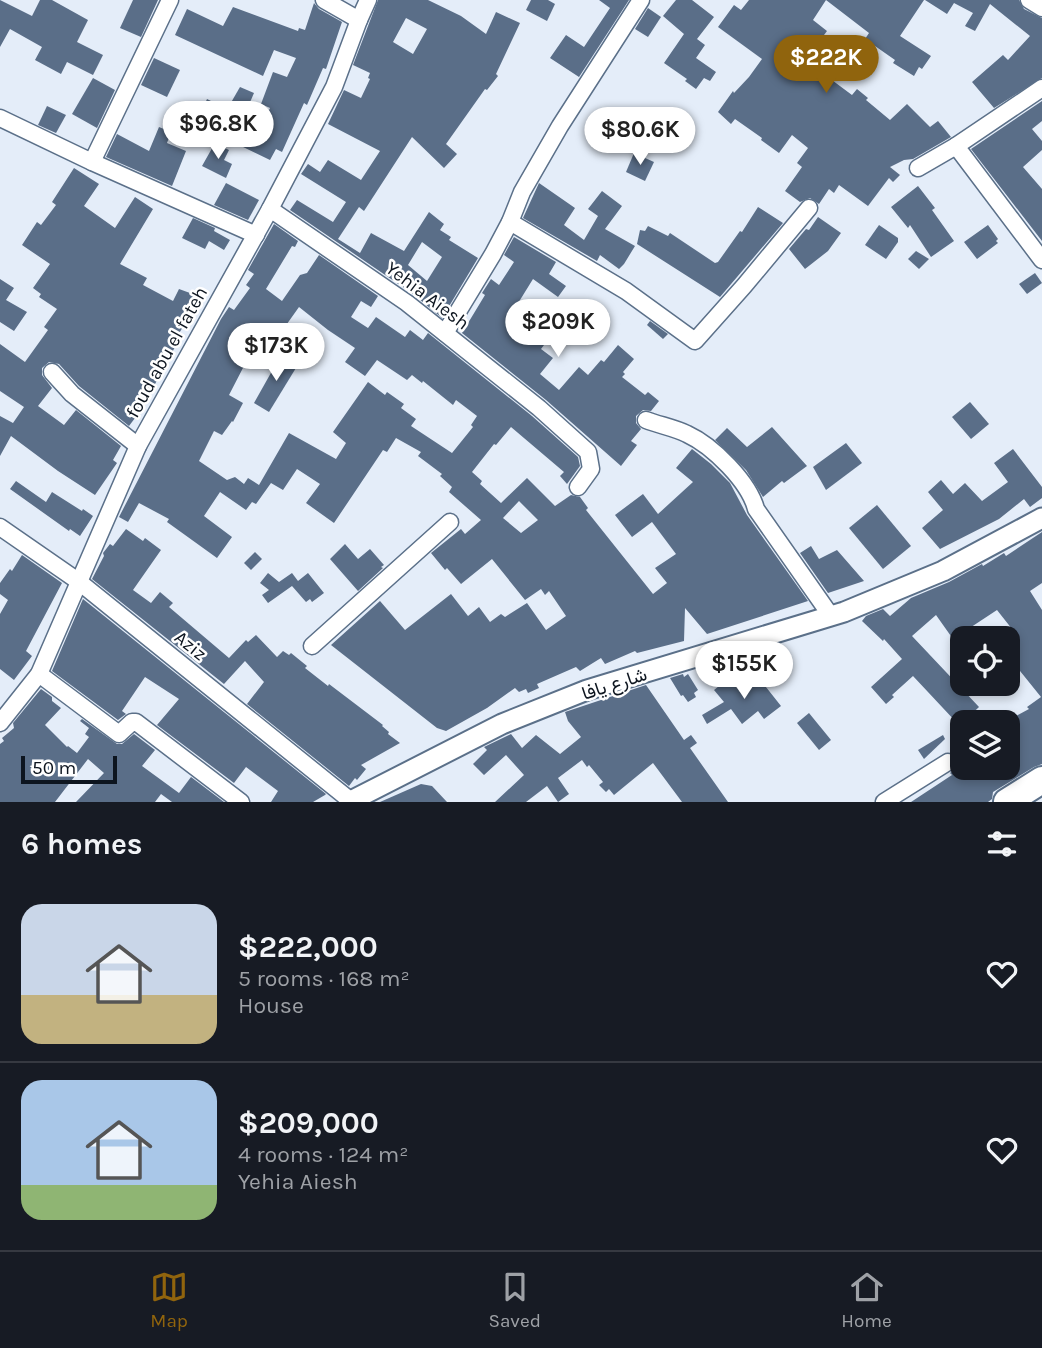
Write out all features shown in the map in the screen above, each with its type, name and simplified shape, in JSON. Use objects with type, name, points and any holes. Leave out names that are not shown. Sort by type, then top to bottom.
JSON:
[{"type":"highway","points":[[1007,802],[1042,780]]},
{"type":"street","points":[[92,162],[170,0]]},
{"type":"street","points":[[324,0],[359,20]]},
{"type":"street","name":"foud abu el fateh","points":[[0,723],[39,674],[138,446],[256,235],[334,88],[368,0]]},
{"type":"street","points":[[445,333],[510,222],[522,192],[560,126],[641,0]]},
{"type":"street","points":[[1029,0],[1042,8]]},
{"type":"street","points":[[918,168],[1038,97]]},
{"type":"street","points":[[0,118],[256,235]]},
{"type":"street","points":[[956,146],[1042,260]]},
{"type":"street","points":[[510,222],[626,291],[695,341],[809,208]]},
{"type":"street","name":"Yehia Aiesh","points":[[270,209],[407,303],[539,408],[588,452],[591,469],[578,487]]},
{"type":"street","points":[[52,372],[72,394],[138,446]]},
{"type":"street","points":[[646,420],[687,434],[705,446],[739,478],[757,509],[831,616]]},
{"type":"street","name":"شارع يافا","points":[[350,801],[502,724],[587,690],[831,616],[943,571],[1042,518]]},
{"type":"street","points":[[312,646],[450,522]]},
{"type":"street","name":"Aziz","points":[[0,527],[78,581],[350,801]]},
{"type":"street","points":[[39,674],[119,734],[132,722],[136,722],[241,802]]},
{"type":"street","points":[[884,802],[948,762]]},
{"type":"building","points":[[0,0],[32,16],[40,0],[52,0],[88,20],[77,42],[103,55],[93,75],[67,62],[61,74],[35,60],[42,47],[10,29],[0,47]]},
{"type":"building","points":[[133,0],[158,0],[141,37],[120,28]]},
{"type":"building","points":[[378,0],[428,0],[461,16],[486,34],[496,12],[520,23],[496,74],[498,76],[487,90],[485,89],[446,144],[457,154],[444,168],[412,137],[364,211],[359,207],[338,239],[360,253],[371,233],[404,251],[429,212],[444,224],[440,230],[451,237],[449,240],[478,258],[442,318],[413,294],[290,210],[297,200],[333,222],[346,202],[301,174],[308,164],[320,172],[328,160],[361,180],[380,151],[328,124],[344,90],[361,98],[370,79],[370,73],[353,65]],"holes":[[[406,18],[427,29],[413,54],[393,42]],[[422,242],[442,257],[427,281],[408,265]]]},
{"type":"building","points":[[531,0],[548,0],[555,4],[547,21],[526,10]]},
{"type":"building","points":[[599,0],[629,0],[579,77],[550,58],[566,35],[584,47],[610,8]]},
{"type":"building","points":[[676,0],[692,0],[714,17],[697,39],[705,45],[696,58],[716,72],[710,81],[704,78],[696,89],[664,63],[684,34],[663,16]]},
{"type":"building","points":[[749,0],[826,0],[813,20],[827,31],[821,39],[829,44],[813,66],[852,95],[857,89],[890,120],[907,104],[930,127],[938,121],[951,137],[913,159],[890,167],[900,175],[893,182],[889,178],[868,206],[839,185],[834,193],[829,189],[819,204],[810,198],[800,202],[785,191],[802,167],[797,163],[808,148],[792,135],[779,153],[735,119],[731,124],[718,112],[762,59],[718,27],[734,5],[741,10]]},
{"type":"building","points":[[826,0],[924,0],[900,36],[931,56],[914,76],[893,63],[895,60],[865,39],[869,33]]},
{"type":"building","points":[[925,0],[1019,0],[1024,9],[1042,18],[1042,78],[994,108],[972,82],[1003,55],[1008,60],[1030,36],[990,4],[975,31],[965,26],[973,13],[954,3],[947,14]]},
{"type":"building","points":[[314,3],[319,9],[342,22],[326,69],[323,68],[307,105],[304,103],[282,152],[276,149],[270,160],[241,146],[251,128],[259,132],[270,108],[261,104],[273,72],[287,77],[296,58],[274,50],[263,76],[175,35],[187,9],[223,26],[233,7],[298,31],[299,28],[305,30]]},
{"type":"building","points":[[648,8],[661,17],[648,37],[635,29]]},
{"type":"building","points":[[154,58],[180,70],[167,97],[141,85]]},
{"type":"building","points":[[93,78],[115,90],[97,128],[72,114]]},
{"type":"building","points":[[240,87],[254,93],[245,114],[229,106]]},
{"type":"building","points":[[207,99],[217,104],[213,113],[203,108]]},
{"type":"building","points":[[1042,101],[1042,121],[1032,129],[1042,141],[1042,150],[1023,167],[1042,189],[1042,241],[971,149]]},
{"type":"building","points":[[47,106],[66,115],[56,133],[38,125]]},
{"type":"building","points":[[159,127],[171,132],[167,143],[186,151],[172,186],[106,157],[117,134],[149,151]]},
{"type":"building","points":[[215,143],[229,150],[224,160],[232,164],[226,178],[202,166]]},
{"type":"building","points":[[634,153],[654,162],[645,181],[626,172]]},
{"type":"building","points":[[74,168],[99,184],[84,206],[115,228],[135,197],[153,209],[120,264],[147,278],[143,285],[173,301],[179,289],[201,297],[172,345],[175,347],[141,410],[129,426],[79,386],[59,364],[49,362],[42,368],[42,375],[52,388],[38,406],[64,425],[76,410],[121,446],[113,460],[117,463],[95,495],[11,436],[0,456],[0,416],[13,423],[24,407],[0,391],[0,344],[25,362],[48,330],[44,327],[57,309],[39,297],[41,294],[33,288],[50,264],[22,245],[37,222],[41,225],[56,205],[52,202]]},
{"type":"building","points":[[226,183],[259,200],[248,220],[214,205]]},
{"type":"building","points":[[539,183],[575,208],[564,225],[584,240],[598,216],[588,209],[602,191],[622,206],[605,229],[635,246],[619,269],[600,255],[597,261],[523,218]]},
{"type":"building","points":[[918,186],[935,208],[932,210],[954,241],[931,257],[910,225],[908,228],[891,207]]},
{"type":"building","points":[[758,207],[783,223],[720,297],[637,244],[640,230],[645,231],[648,226],[668,236],[670,233],[715,263],[740,231],[742,232]]},
{"type":"building","points":[[818,217],[841,233],[828,251],[805,269],[789,249]]},
{"type":"building","points":[[193,218],[215,228],[214,231],[230,240],[224,250],[209,241],[205,249],[182,238]]},
{"type":"building","points":[[274,224],[298,241],[295,247],[292,246],[266,289],[282,301],[300,275],[307,273],[319,255],[378,296],[371,307],[361,301],[351,317],[368,328],[376,317],[405,337],[410,330],[423,340],[428,333],[532,416],[578,457],[580,466],[567,484],[560,476],[564,472],[511,427],[472,472],[482,481],[480,484],[501,503],[527,478],[555,506],[571,495],[580,497],[588,508],[586,510],[653,594],[667,583],[655,568],[676,554],[652,522],[632,537],[615,515],[643,494],[658,514],[693,482],[676,468],[692,449],[730,483],[747,515],[808,601],[707,634],[685,608],[684,641],[637,653],[635,651],[605,664],[601,658],[580,671],[576,667],[537,684],[539,688],[528,693],[526,689],[519,692],[515,688],[487,708],[446,731],[437,728],[331,645],[380,601],[405,630],[451,594],[468,616],[479,607],[490,622],[501,614],[505,617],[527,603],[546,630],[566,616],[549,591],[545,595],[541,589],[525,600],[492,559],[461,584],[447,568],[445,570],[431,553],[461,529],[465,534],[481,520],[449,492],[452,487],[440,476],[442,474],[418,456],[421,452],[396,438],[387,452],[383,450],[334,523],[306,503],[320,484],[297,469],[283,490],[271,483],[256,504],[252,502],[246,510],[220,492],[204,516],[232,537],[217,558],[167,522],[169,519],[139,503],[128,522],[119,517],[221,319],[229,307],[234,310],[250,288],[246,285],[254,274],[248,270]],"holes":[[[299,307],[355,348],[345,362],[365,376],[377,360],[407,380],[412,375],[422,383],[423,381],[453,405],[456,400],[477,416],[471,425],[473,427],[452,453],[411,426],[416,419],[401,408],[404,404],[387,392],[385,395],[368,382],[333,432],[346,443],[336,459],[289,433],[259,485],[248,478],[244,484],[235,477],[227,480],[199,461],[214,431],[222,435],[243,403],[229,395],[259,337],[272,345]],[[519,501],[538,520],[521,533],[503,518]]]},
{"type":"building","points":[[879,225],[898,238],[886,259],[865,245]]},
{"type":"building","points":[[988,225],[998,243],[977,259],[964,242]]},
{"type":"building","points":[[514,237],[556,262],[549,274],[566,286],[558,297],[533,279],[512,313],[541,335],[537,339],[544,345],[541,349],[553,358],[540,374],[559,390],[579,367],[588,375],[601,360],[604,362],[618,345],[634,359],[622,377],[645,395],[648,392],[659,401],[651,411],[643,410],[636,416],[636,423],[641,429],[631,441],[637,445],[621,466],[546,400],[462,333],[485,295],[482,293],[491,279],[499,285],[514,262],[504,255]]},
{"type":"building","points":[[916,251],[929,259],[919,269],[908,259]]},
{"type":"building","points":[[1035,273],[1042,283],[1027,294],[1019,284]]},
{"type":"building","points":[[0,279],[14,288],[6,300],[27,312],[14,331],[0,322]]},
{"type":"building","points":[[650,321],[668,334],[663,339],[647,325]]},
{"type":"building","points":[[281,355],[299,363],[269,412],[254,403]]},
{"type":"building","points":[[970,402],[989,424],[971,439],[952,417]]},
{"type":"building","points":[[772,427],[807,466],[784,483],[782,481],[763,497],[746,470],[715,440],[727,428],[747,447]]},
{"type":"building","points":[[846,443],[862,463],[826,490],[813,467]]},
{"type":"building","points":[[1013,449],[1042,487],[1042,498],[1030,507],[1024,499],[999,519],[940,549],[922,528],[943,510],[928,492],[941,480],[953,494],[965,483],[982,501],[1008,482],[994,463]]},
{"type":"building","points":[[16,481],[46,502],[52,492],[93,516],[80,536],[70,529],[69,531],[10,489]]},
{"type":"building","points":[[877,505],[911,546],[883,569],[849,528]]},
{"type":"building","points":[[126,529],[161,550],[133,590],[151,603],[160,592],[173,603],[169,607],[229,658],[246,640],[248,642],[256,635],[277,657],[283,651],[289,655],[291,653],[328,686],[329,684],[383,725],[388,734],[400,743],[361,765],[366,769],[349,786],[247,704],[264,682],[245,661],[224,684],[92,579],[103,553],[110,544],[113,546]]},
{"type":"building","points":[[1042,532],[1042,583],[1030,591],[1042,610],[1042,764],[1020,776],[1020,714],[1041,697],[1020,671],[1020,626],[1010,626],[997,610],[973,626],[950,626],[950,635],[936,615],[912,636],[950,676],[950,696],[969,696],[979,707],[976,710],[950,710],[950,716],[913,676],[886,704],[871,687],[902,659],[884,639],[883,641],[862,621],[866,616],[883,609],[890,616],[911,598],[982,564],[983,566],[1004,553],[1006,556]]},
{"type":"building","points":[[345,544],[358,559],[370,549],[384,565],[358,591],[330,559]]},
{"type":"building","points":[[811,546],[819,559],[837,550],[864,581],[828,593],[800,553]]},
{"type":"building","points":[[255,552],[262,559],[251,570],[244,563]]},
{"type":"building","points":[[22,555],[62,583],[26,651],[32,656],[14,680],[0,669],[0,614],[8,600],[0,594],[0,583]]},
{"type":"building","points":[[268,573],[279,582],[292,573],[298,581],[308,573],[324,593],[312,602],[310,599],[306,602],[292,586],[268,603],[262,595],[269,590],[260,583]]},
{"type":"building","points":[[83,599],[326,794],[313,802],[271,802],[278,791],[246,767],[234,783],[157,725],[179,699],[145,677],[122,711],[126,714],[118,720],[52,671]]},
{"type":"building","points":[[766,648],[770,649],[777,659],[751,675],[742,660]]},
{"type":"building","points":[[683,674],[684,677],[688,674],[698,690],[694,693],[696,697],[688,702],[670,678]]},
{"type":"building","points":[[758,677],[781,706],[764,719],[758,711],[742,724],[731,709],[707,724],[702,715],[724,702],[714,690],[729,678],[740,692]]},
{"type":"building","points":[[646,685],[684,740],[691,735],[697,743],[690,748],[728,802],[682,802],[653,763],[614,795],[609,789],[606,792],[599,785],[603,782],[582,760],[558,778],[569,794],[558,802],[547,786],[526,802],[495,802],[524,775],[506,755],[484,775],[473,764],[487,750],[484,747],[511,734],[522,748],[536,735],[560,754],[581,737],[568,721],[565,712]]},
{"type":"building","points":[[41,689],[61,708],[45,725],[67,747],[77,753],[89,737],[85,734],[89,728],[80,721],[82,719],[117,744],[122,744],[134,734],[155,750],[142,766],[179,793],[191,777],[224,802],[172,802],[161,794],[155,802],[76,802],[104,773],[88,759],[55,802],[0,802],[2,738],[14,728],[13,723]]},
{"type":"building","points":[[809,713],[831,740],[819,750],[797,723]]},
{"type":"building","points":[[943,735],[945,739],[924,759],[918,750]]},
{"type":"building","points":[[950,776],[950,780],[1013,780],[993,792],[992,799],[988,802],[911,802]]},
{"type":"building","points":[[421,784],[432,786],[447,802],[380,802]]}]
